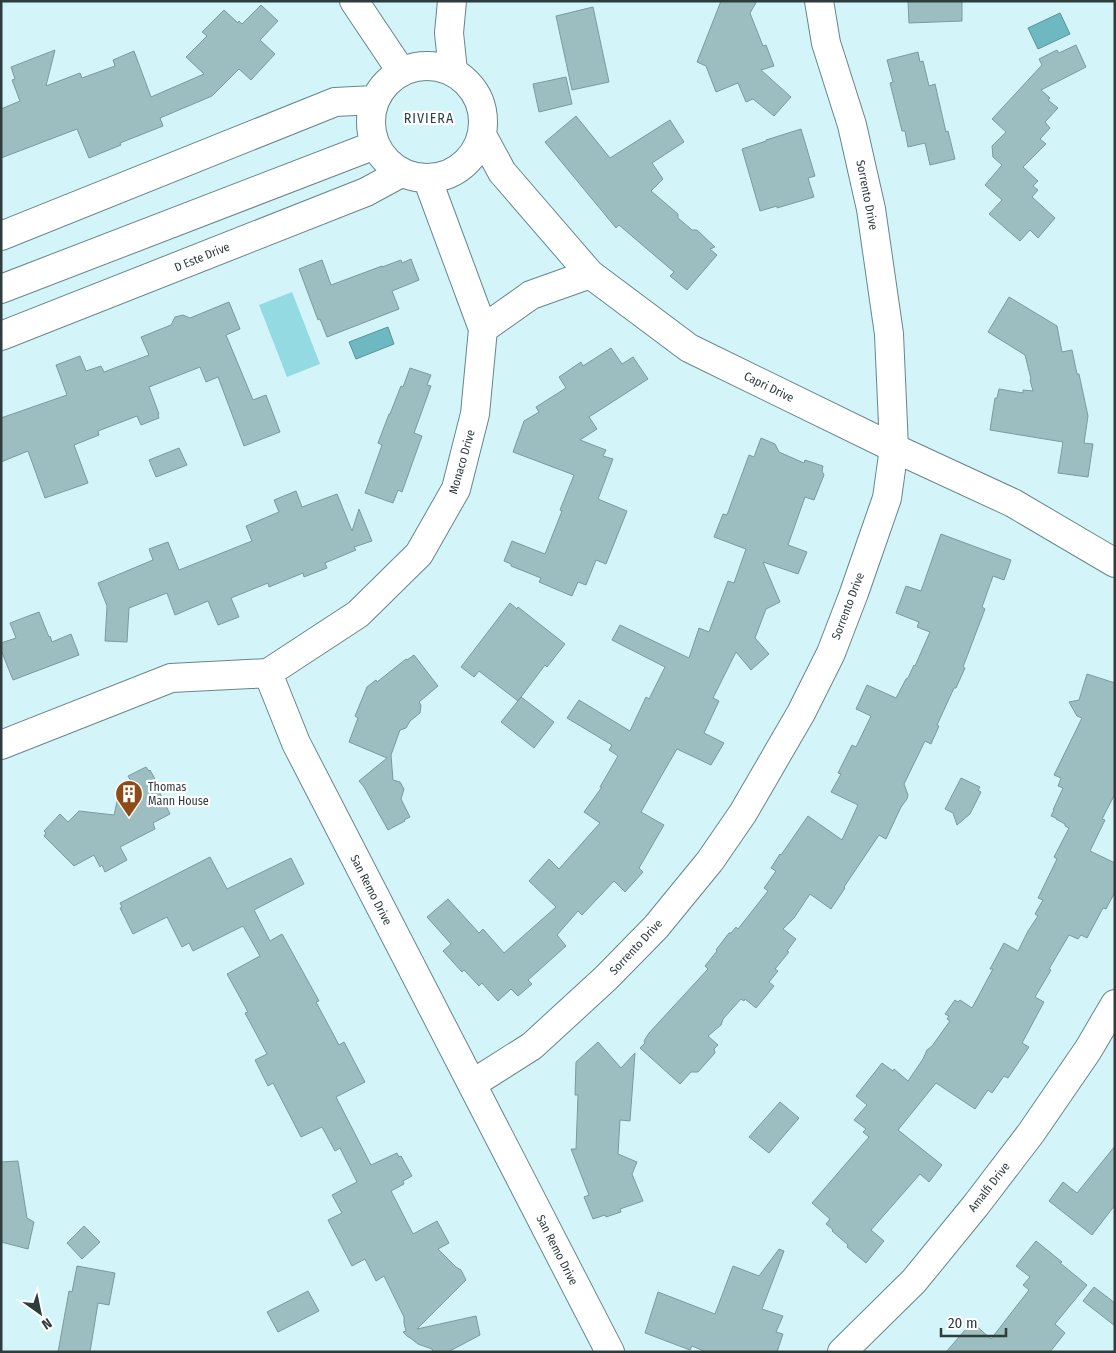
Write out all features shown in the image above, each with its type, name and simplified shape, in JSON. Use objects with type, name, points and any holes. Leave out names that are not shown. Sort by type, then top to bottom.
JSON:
[{"type":"street","points":[[354,1],[401,71]]},
{"type":"street","points":[[452,1],[449,33],[453,71]]},
{"type":"street","name":"Sorrento Drive","points":[[472,1084],[532,1046],[606,978],[656,927],[710,862],[743,813],[801,714],[831,652],[887,498],[894,448],[889,334],[871,209],[852,125],[826,43],[819,1]]},
{"type":"street","name":"D Este Drive","points":[[1,336],[366,192],[414,176],[445,176],[462,166],[474,152],[482,135],[484,116],[479,98],[468,82],[453,71],[436,66],[418,66],[401,71],[390,79],[381,88],[374,100],[370,115],[370,130],[375,145],[386,161],[414,176]]},
{"type":"street","points":[[1,236],[335,102],[374,100]]},
{"type":"street","name":"Capri Drive","points":[[482,135],[502,172],[590,274],[689,348],[894,448],[1013,503],[1115,563]]},
{"type":"street","points":[[1,289],[375,145]]},
{"type":"street","name":"Monaco Drive","points":[[268,673],[358,614],[419,554],[456,489],[475,414],[483,329],[414,176]]},
{"type":"street","points":[[483,329],[532,295],[590,274]]},
{"type":"street","points":[[1,744],[171,678],[268,673]]},
{"type":"street","name":"San Remo Drive","points":[[268,673],[296,743],[610,1352]]},
{"type":"street","name":"Amalfi Drive","points":[[842,1352],[914,1281],[981,1197],[1031,1133],[1088,1050],[1115,1004]]},
{"type":"shaded area","points":[[1060,13],[1070,34],[1038,49],[1028,28]]},
{"type":"shaded area","points":[[292,292],[320,364],[287,377],[259,305]]},
{"type":"shaded area","points":[[388,327],[394,344],[356,359],[349,342]]},
{"type":"building","points":[[721,1],[757,1],[750,13],[763,46],[766,45],[774,66],[761,70],[791,97],[774,116],[753,99],[746,102],[738,83],[716,92],[706,66],[697,62]]},
{"type":"building","points":[[908,1],[962,1],[962,21],[909,23]]},
{"type":"building","points":[[261,5],[278,21],[260,40],[275,54],[251,80],[239,69],[212,96],[160,118],[163,126],[89,158],[77,129],[1,158],[1,109],[20,101],[12,80],[15,79],[11,67],[55,50],[46,86],[80,73],[82,78],[115,66],[113,60],[134,51],[151,97],[204,74],[186,57],[207,36],[202,32],[224,10],[238,23],[239,21],[242,24]]},
{"type":"building","points":[[593,7],[609,82],[572,90],[556,16]]},
{"type":"building","points":[[1076,45],[1086,67],[1041,90],[1050,98],[1048,100],[1058,108],[1045,122],[1050,128],[1040,139],[1046,144],[1023,167],[1038,181],[1033,186],[1038,190],[1032,197],[1055,218],[1038,238],[1030,230],[1020,241],[989,214],[1002,200],[985,185],[1002,165],[993,157],[992,146],[1006,132],[992,119],[1042,65],[1039,59],[1057,50],[1059,53]]},
{"type":"building","points":[[918,52],[920,62],[923,61],[929,86],[935,84],[946,132],[948,131],[955,159],[930,165],[925,143],[908,147],[890,83],[893,82],[887,60]]},
{"type":"building","points":[[566,77],[572,104],[539,112],[533,84]]},
{"type":"building","points":[[576,116],[610,158],[670,120],[684,142],[652,163],[663,179],[651,191],[678,214],[678,218],[692,230],[697,230],[715,247],[710,249],[717,255],[687,290],[670,276],[674,272],[619,225],[616,228],[545,142]]},
{"type":"building","points":[[801,129],[815,176],[808,178],[814,197],[760,211],[742,149]]},
{"type":"building","points":[[411,259],[419,280],[392,291],[399,309],[327,337],[320,319],[318,320],[299,269],[322,260],[331,285],[382,266],[401,260],[402,263]]},
{"type":"building","points":[[1009,297],[1057,326],[1062,352],[1072,350],[1088,416],[1084,443],[1093,444],[1088,477],[1058,473],[1063,442],[990,430],[995,398],[997,398],[999,389],[1023,393],[1023,390],[1033,391],[1025,355],[988,332]]},
{"type":"building","points":[[229,302],[240,329],[226,335],[253,400],[266,395],[280,432],[244,446],[218,377],[206,382],[200,367],[149,387],[159,418],[141,425],[137,416],[98,431],[99,435],[74,445],[88,483],[45,498],[28,451],[1,462],[1,418],[67,395],[56,365],[80,356],[86,371],[101,366],[104,372],[149,355],[141,337],[171,325],[175,317],[183,315],[190,318]]},
{"type":"building","points":[[611,348],[622,364],[633,357],[648,379],[589,417],[597,429],[580,440],[606,450],[603,456],[613,459],[598,499],[627,511],[606,564],[596,560],[586,585],[578,582],[572,596],[539,582],[541,578],[511,566],[511,564],[504,561],[512,541],[545,554],[574,475],[513,452],[524,421],[539,412],[536,407],[566,388],[559,377],[581,362],[583,366]]},
{"type":"building","points":[[410,368],[431,375],[427,385],[431,386],[414,433],[422,436],[402,492],[398,490],[393,503],[365,493],[382,445],[378,443]]},
{"type":"building","points":[[761,438],[775,444],[779,452],[804,463],[805,460],[823,466],[822,471],[824,475],[814,500],[805,497],[788,545],[807,552],[798,574],[763,562],[780,602],[766,609],[755,638],[769,654],[751,670],[736,652],[713,698],[719,701],[704,733],[724,743],[711,765],[677,749],[659,780],[641,812],[664,825],[639,868],[643,872],[625,892],[614,881],[582,915],[578,911],[557,935],[566,946],[528,980],[532,984],[518,996],[511,989],[498,1001],[482,983],[479,986],[464,970],[462,972],[443,951],[451,944],[427,917],[448,899],[479,933],[483,929],[504,953],[556,907],[529,881],[549,859],[559,869],[600,823],[584,812],[602,787],[600,787],[618,756],[609,750],[612,745],[567,718],[579,700],[630,731],[646,697],[649,699],[665,667],[612,640],[620,625],[689,658],[699,628],[709,632],[728,581],[734,583],[746,549],[714,537],[723,514],[727,515],[749,455],[754,457]]},
{"type":"building","points":[[179,448],[187,465],[156,477],[149,460]]},
{"type":"building","points":[[296,491],[302,507],[337,494],[352,531],[359,509],[372,541],[354,547],[356,550],[325,563],[327,568],[304,577],[303,573],[269,587],[268,583],[231,598],[239,617],[218,625],[208,601],[175,615],[167,593],[129,608],[127,642],[105,641],[107,606],[98,583],[153,560],[149,549],[168,542],[179,570],[252,541],[246,526],[279,512],[274,500]]},
{"type":"building","points":[[941,534],[1011,560],[1004,580],[993,576],[982,607],[985,609],[963,667],[965,668],[937,725],[939,726],[931,744],[925,741],[904,784],[908,795],[907,799],[901,807],[886,839],[879,835],[831,909],[810,894],[794,918],[783,929],[796,939],[787,951],[789,952],[775,969],[778,971],[769,982],[774,986],[756,1008],[745,999],[744,1001],[741,999],[723,1019],[721,1025],[708,1036],[718,1045],[714,1049],[715,1053],[698,1072],[691,1072],[680,1084],[640,1048],[645,1043],[644,1041],[649,1033],[708,969],[705,966],[729,933],[736,927],[738,929],[768,891],[764,888],[776,871],[771,868],[808,816],[842,840],[858,805],[831,792],[841,774],[838,773],[852,745],[856,747],[871,716],[856,709],[867,685],[896,698],[915,666],[930,632],[917,627],[919,622],[896,613],[906,586],[921,591]]},
{"type":"building","points":[[510,603],[517,609],[518,607],[565,644],[547,667],[545,665],[518,701],[479,671],[474,677],[461,667]]},
{"type":"building","points":[[39,612],[52,642],[71,634],[79,655],[13,680],[1,650],[1,643],[16,638],[10,623]]},
{"type":"building","points":[[414,655],[438,686],[419,702],[421,705],[420,713],[410,721],[406,728],[400,730],[391,755],[393,780],[400,782],[404,789],[401,799],[410,817],[388,830],[359,781],[387,758],[349,742],[358,718],[355,716],[367,687]]},
{"type":"building","points":[[1087,674],[1115,683],[1115,794],[1102,819],[1105,820],[1090,851],[1115,863],[1115,892],[1106,909],[1103,908],[1087,938],[1081,935],[1078,939],[1069,935],[1049,969],[1051,970],[1035,997],[1044,1002],[1022,1043],[1029,1047],[1008,1078],[1004,1076],[992,1093],[988,1090],[975,1109],[936,1083],[898,1130],[942,1165],[929,1182],[920,1174],[871,1230],[884,1241],[866,1263],[832,1231],[826,1224],[830,1219],[812,1203],[869,1137],[863,1132],[866,1129],[854,1120],[867,1105],[856,1096],[882,1063],[893,1071],[894,1069],[908,1081],[927,1050],[950,1021],[947,1019],[949,1016],[945,1014],[955,1000],[958,1002],[960,1000],[972,1008],[993,969],[990,969],[1004,943],[1018,951],[1038,916],[1035,914],[1043,900],[1038,898],[1057,859],[1054,857],[1069,828],[1051,816],[1063,788],[1058,786],[1061,778],[1054,775],[1082,718],[1077,716],[1069,702],[1079,700]]},
{"type":"building","points":[[521,697],[554,722],[534,748],[501,722]]},
{"type":"building","name":"Thomas Mann House","points":[[146,767],[150,770],[160,788],[158,789],[170,814],[153,823],[155,829],[120,847],[127,860],[105,872],[94,855],[74,866],[44,836],[46,833],[44,831],[60,814],[68,822],[79,811],[114,815],[119,793],[131,787],[128,782],[131,781],[128,776]]},
{"type":"building","points":[[961,778],[980,787],[978,790],[981,792],[970,814],[957,825],[953,813],[945,809]]},
{"type":"building","points":[[210,857],[227,889],[291,858],[304,884],[254,910],[270,941],[282,934],[319,1001],[316,1002],[339,1045],[344,1042],[365,1082],[336,1097],[371,1165],[397,1153],[399,1157],[401,1156],[412,1176],[403,1181],[404,1184],[391,1191],[413,1234],[437,1221],[449,1243],[438,1249],[461,1270],[466,1280],[417,1329],[476,1316],[480,1335],[448,1352],[433,1352],[432,1349],[418,1344],[403,1332],[406,1331],[404,1317],[384,1276],[376,1281],[365,1259],[352,1266],[328,1220],[342,1213],[332,1195],[357,1182],[340,1148],[335,1151],[322,1127],[301,1137],[273,1083],[268,1086],[255,1060],[267,1054],[245,1013],[248,1012],[227,974],[260,956],[243,926],[193,951],[189,943],[182,947],[167,917],[133,934],[120,908],[122,907],[120,903]]},
{"type":"building","points":[[598,1042],[621,1068],[635,1053],[630,1121],[620,1120],[618,1154],[637,1162],[632,1174],[643,1201],[620,1209],[621,1212],[593,1219],[584,1197],[589,1195],[571,1149],[576,1149],[578,1095],[575,1095],[576,1062]]},
{"type":"building","points":[[780,1102],[799,1118],[769,1153],[749,1137]]},
{"type":"building","points":[[1115,1146],[1115,1205],[1092,1235],[1049,1201],[1063,1182],[1077,1193]]},
{"type":"building","points":[[18,1161],[27,1218],[34,1222],[28,1249],[1,1242],[1,1162]]},
{"type":"building","points":[[84,1226],[100,1242],[82,1259],[67,1243]]},
{"type":"building","points":[[1036,1241],[1087,1285],[1055,1324],[1065,1333],[1050,1352],[946,1352],[972,1322],[991,1339],[1029,1290],[1023,1285],[1030,1277],[1016,1266]]},
{"type":"building","points":[[779,1249],[784,1251],[762,1309],[783,1316],[776,1332],[783,1334],[777,1352],[706,1352],[692,1346],[690,1350],[645,1333],[658,1292],[715,1314],[733,1266],[759,1276]]},
{"type":"building","points":[[77,1266],[115,1273],[109,1305],[98,1303],[90,1352],[58,1352],[69,1291],[72,1292]]},
{"type":"building","points":[[1094,1287],[1115,1303],[1115,1326],[1083,1301]]},
{"type":"building","points":[[308,1291],[319,1311],[278,1332],[267,1312]]},
{"type":"place","name":"Thomas Mann House","points":[[129,818]]},
{"type":"district","name":"RIVIERA","points":[[429,118]]}]
